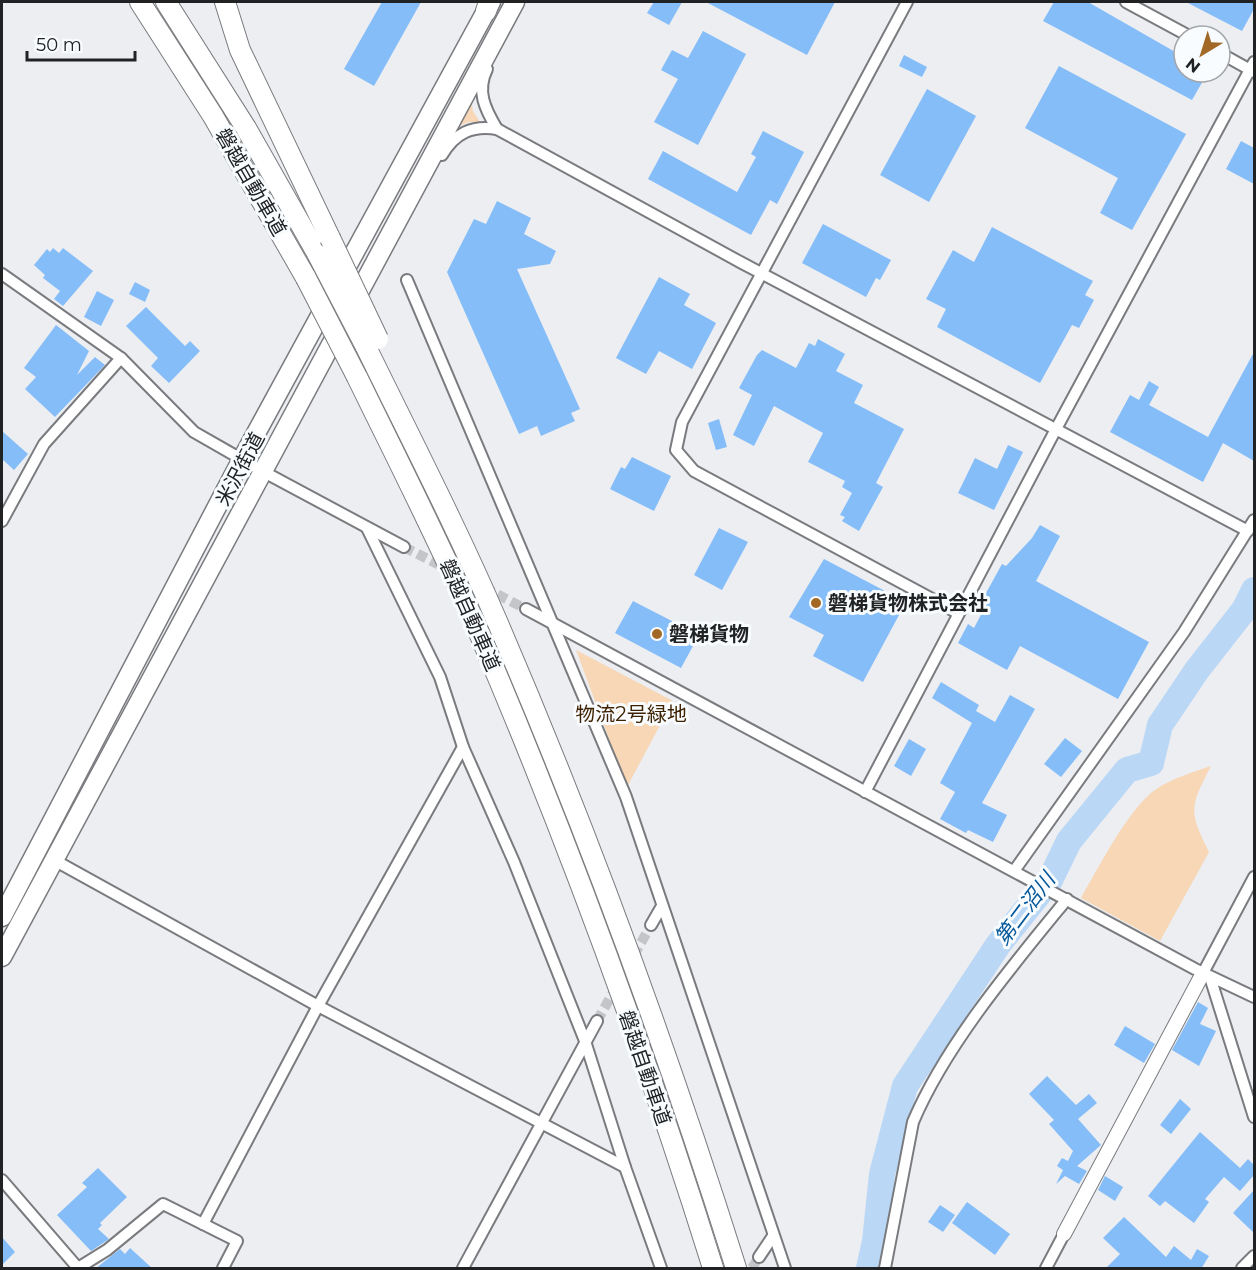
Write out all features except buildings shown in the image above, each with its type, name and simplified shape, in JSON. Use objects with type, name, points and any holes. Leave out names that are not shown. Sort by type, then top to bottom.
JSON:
[{"type":"highway","points":[[127,2],[213,116]]},
{"type":"highway","name":"磐越自動車道","points":[[140,2],[213,116],[306,278],[357,377],[479,633],[565,843],[644,1061],[713,1269]]},
{"type":"highway","name":"磐越自動車道","points":[[166,2],[246,128],[318,255],[371,342],[501,632],[614,912],[736,1269]]},
{"type":"highway","points":[[225,2],[240,50],[330,238],[371,342]]},
{"type":"highway","name":"米沢街道","points":[[2,957],[515,2]]},
{"type":"highway","name":"米沢街道","points":[[2,917],[242,459],[489,5]]},
{"type":"street","points":[[907,2],[682,422],[676,444],[679,456],[694,471],[958,613]]},
{"type":"street","points":[[1126,2],[1172,26]]},
{"type":"street","points":[[497,129],[481,93],[485,73],[497,50],[498,35]]},
{"type":"street","points":[[865,792],[1056,429],[1253,68],[1232,58]]},
{"type":"street","points":[[385,245],[400,234],[452,140],[467,130],[497,129],[762,273],[1248,531]]},
{"type":"street","points":[[2,274],[121,358],[194,432],[404,547]]},
{"type":"street","points":[[407,280],[626,797],[785,1269]]},
{"type":"street","points":[[2,520],[44,444],[121,358]]},
{"type":"street","points":[[1014,871],[1184,632],[1254,519]]},
{"type":"street","points":[[367,528],[440,677],[463,747],[514,862],[585,1041],[625,1167],[661,1269]]},
{"type":"street","points":[[526,609],[1206,975],[1254,997]]},
{"type":"street","points":[[203,1224],[318,1006],[463,747]]},
{"type":"street","points":[[54,860],[318,1006],[625,1167]]},
{"type":"street","points":[[1046,1269],[1206,975],[1254,877]]},
{"type":"street","points":[[885,1269],[913,1122],[920,1104],[934,1078],[1063,897]]},
{"type":"street","points":[[651,925],[662,906]]},
{"type":"street","points":[[1206,975],[1254,1117]]},
{"type":"street","points":[[463,1269],[597,1022]]},
{"type":"street","points":[[2,1180],[78,1268],[107,1250],[163,1204],[237,1241],[223,1269]]},
{"type":"street","points":[[759,1257],[773,1236]]},
{"type":"street","points":[[1242,1269],[1254,1256]]},
{"type":"green space","points":[[470,96],[473,111],[480,122],[468,122],[453,129]]},
{"type":"green space","name":"物流2号緑地","points":[[576,650],[673,701],[627,787]]},
{"type":"green space","points":[[1211,766],[1199,791],[1194,809],[1198,827],[1209,852],[1160,941],[1081,898],[1114,840],[1145,799],[1168,782]]},
{"type":"waterway","name":"第二沼川","points":[[869,1268],[875,1241],[882,1174],[905,1086],[998,945],[1050,880],[1069,841],[1127,770],[1151,763],[1160,725],[1197,670],[1244,610],[1254,590]]},
{"type":"tunnel","points":[[404,547],[526,609]]},
{"type":"tunnel","points":[[597,1021],[651,925]]},
{"type":"tunnel","points":[[752,1268],[759,1257]]},
{"type":"place","name":"磐梯貨物株式会社","points":[[816,603]]},
{"type":"place","name":"磐梯貨物","points":[[657,634]]}]
